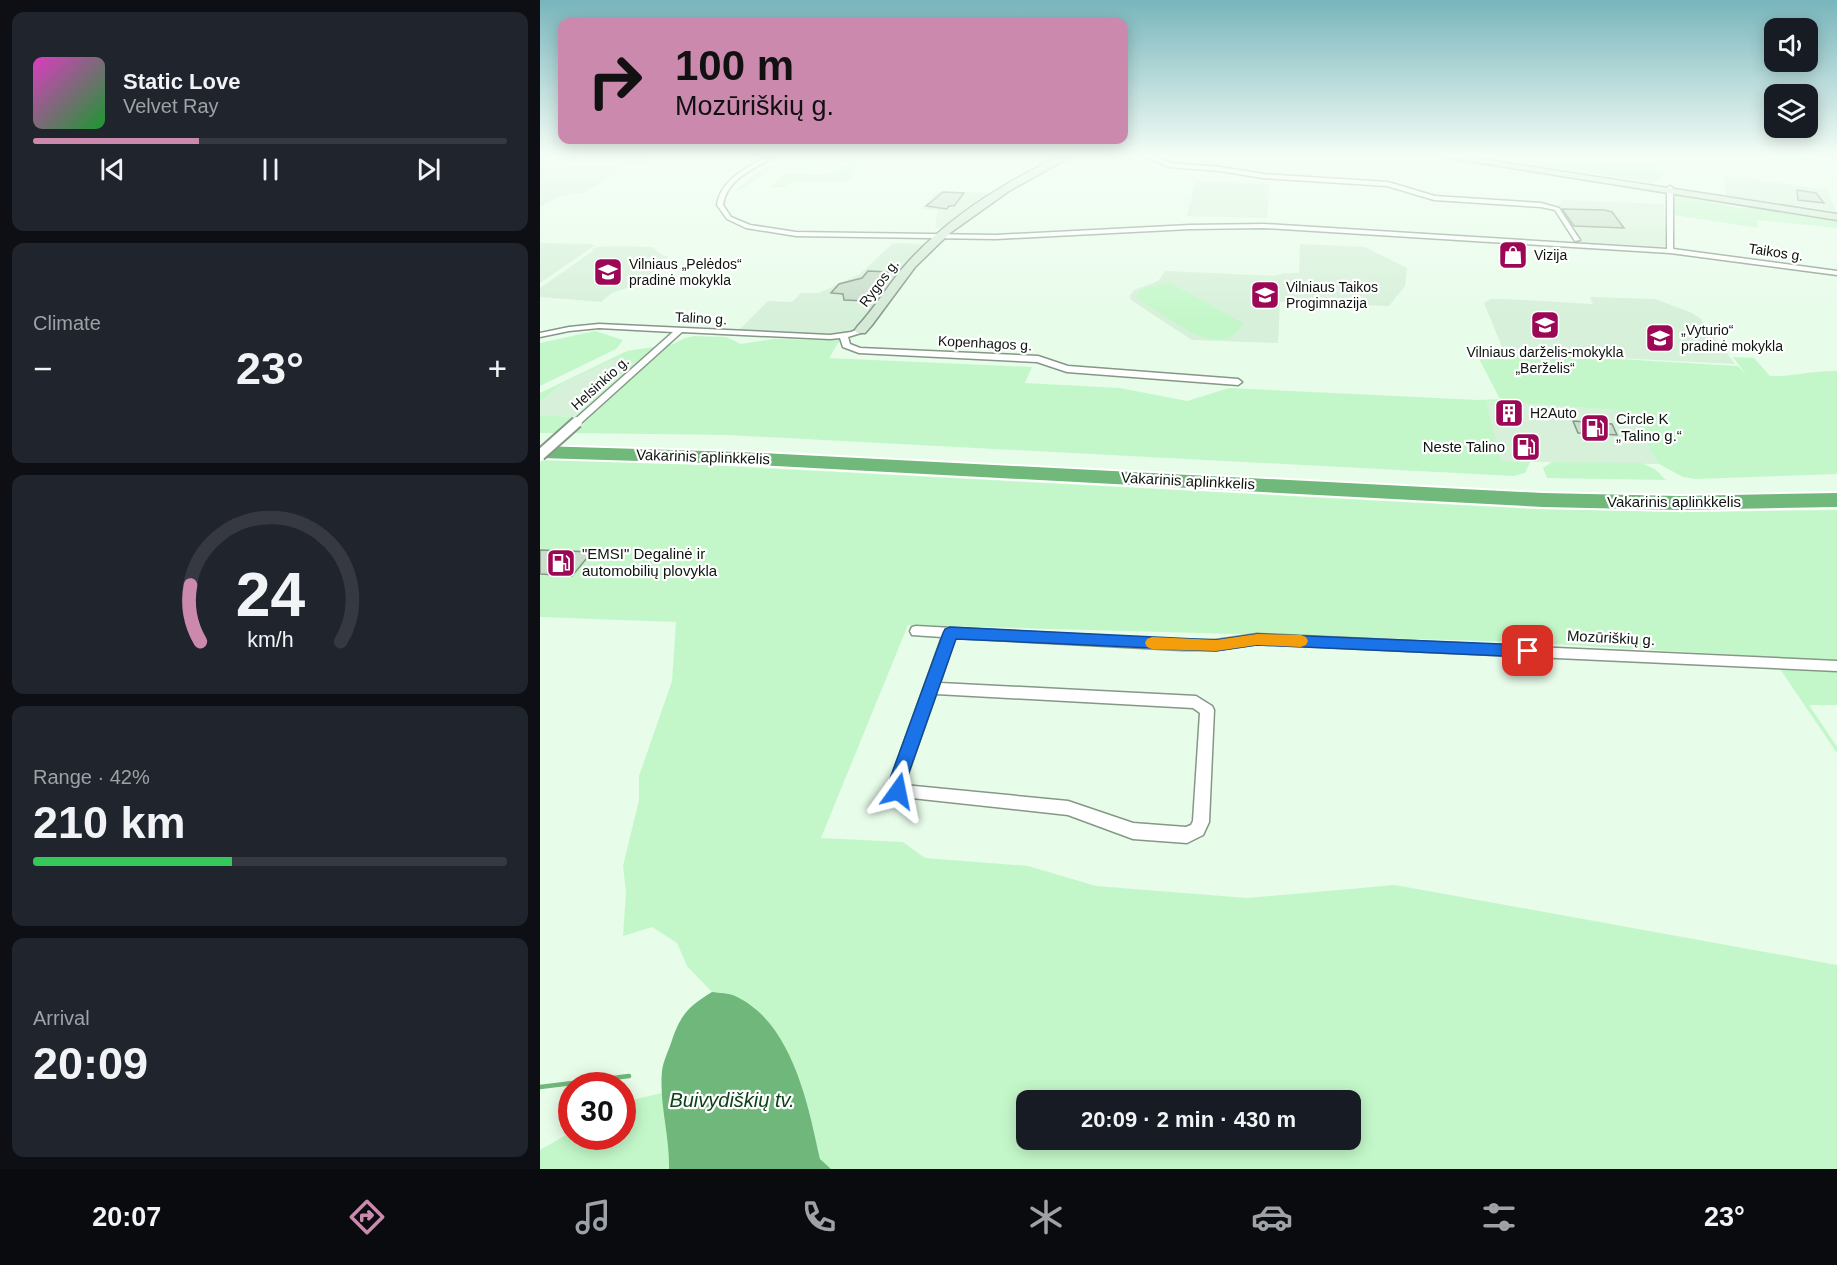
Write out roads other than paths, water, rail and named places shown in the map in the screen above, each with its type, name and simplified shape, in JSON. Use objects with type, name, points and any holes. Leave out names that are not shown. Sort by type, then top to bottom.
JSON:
[{"type":"highway","name":"Vakarinis aplinkkelis","points":[[540,439],[744,445],[1562,487],[1705,489],[1837,485]]},
{"type":"highway","name":"Vakarinis aplinkkelis","points":[[540,453],[740,458],[1544,500],[1679,503],[1837,500]]},
{"type":"main road","name":"Rygos g.","points":[[861,330],[910,266],[939,237],[975,210]]},
{"type":"main road","points":[[1805,210],[1837,214]]},
{"type":"street","name":"Taikos g.","points":[[723,210],[729,218],[748,227],[784,233],[996,237],[1251,225],[1670,251],[1837,273]]},
{"type":"street","points":[[1557,210],[1577,240]]},
{"type":"street","points":[[1670,210],[1670,251]]},
{"type":"street","name":"Talino g.","points":[[540,335],[589,327],[844,336],[861,330]]},
{"type":"street","name":"Helsinkio g.","points":[[540,453],[679,331]]},
{"type":"street","name":"Kopenhagos g.","points":[[844,336],[846,345],[861,351],[1038,359],[1067,369],[1238,382]]},
{"type":"street","name":"Mozūriškių g.","points":[[916,631],[1181,645],[1216,645],[1257,639],[1837,666]]},
{"type":"street","points":[[931,688],[1196,702],[1202,705],[1207,710],[1201,822],[1197,830],[1187,835],[1132,831],[1068,808],[898,791],[896,784],[950,633]]},
{"type":"water","name":"Buivydiškių tv.","points":[[712,992],[735,996],[755,1008],[784,1044],[803,1090],[820,1159],[831,1169],[669,1169],[661,1083],[663,1067],[675,1031],[683,1017],[692,1006]]},
{"type":"waterway","points":[[540,1087],[558,1085]]},
{"type":"place","name":"Vizija","points":[[1513,255]]},
{"type":"place","name":"Vilniaus „Pelėdos“ pradinė mokykla","points":[[608,272]]},
{"type":"place","name":"Vilniaus Taikos Progimnazija","points":[[1265,295]]},
{"type":"place","name":"Vilniaus darželis-mokykla „Berželis“","points":[[1545,325]]},
{"type":"place","name":"„Vyturio“ pradinė mokykla","points":[[1660,338]]},
{"type":"place","name":"H2Auto","points":[[1509,413]]},
{"type":"place","name":"Circle K „Talino g.“","points":[[1595,428]]},
{"type":"place","name":"Neste Talino","points":[[1526,447]]},
{"type":"place","name":"\"EMSI\" Degalinė ir automobilių plovykla","points":[[561,563]]}]
